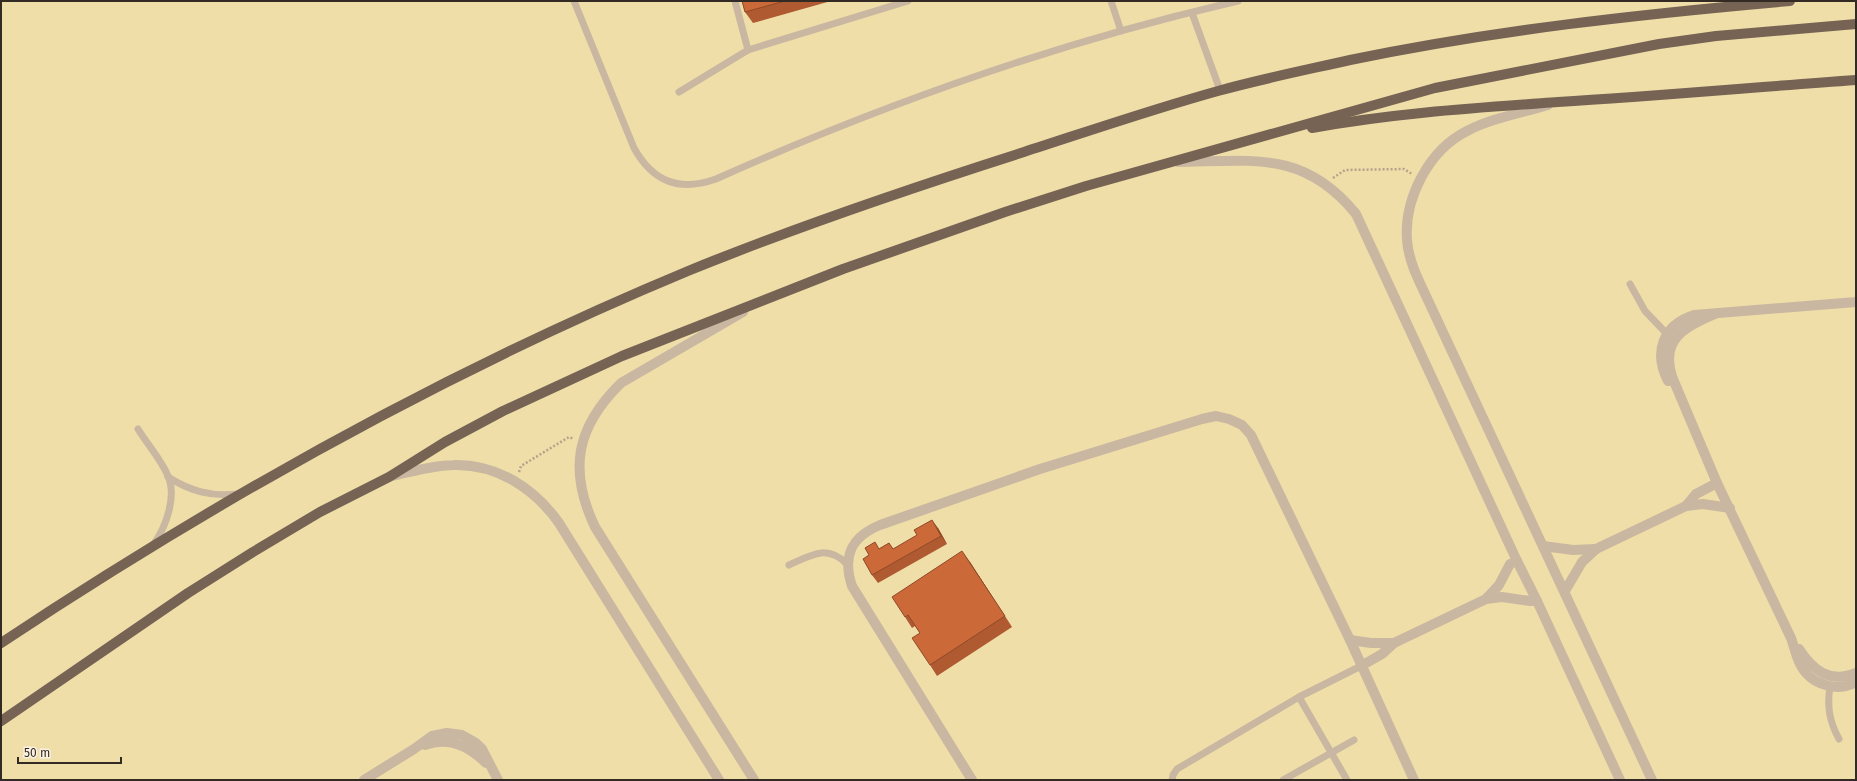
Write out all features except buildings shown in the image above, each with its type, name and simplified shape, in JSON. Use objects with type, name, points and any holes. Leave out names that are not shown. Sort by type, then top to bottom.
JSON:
[{"type":"main road","points":[[1,644],[152,547],[242,494],[346,436],[469,372],[574,321],[688,271],[762,242],[913,187],[1143,113],[1220,90],[1350,60],[1482,36],[1614,18],[1790,1]]},
{"type":"main road","points":[[1,721],[188,593],[320,512],[390,477],[445,442],[556,386],[622,356],[865,261],[990,217],[1168,162],[1270,136],[1352,110],[1435,88],[1603,54],[1716,36],[1856,24]]},
{"type":"main road","points":[[1270,136],[1341,123],[1413,113],[1485,106],[1856,80]]},
{"type":"street","points":[[1557,102],[1487,123],[1466,131],[1448,144],[1433,160],[1421,179],[1412,198],[1408,219],[1407,240],[1411,261],[1652,780]]},
{"type":"street","points":[[1168,162],[1264,161],[1286,165],[1307,172],[1326,183],[1343,197],[1356,214],[1620,780]]},
{"type":"street","points":[[754,780],[595,527],[586,507],[580,485],[579,463],[583,441],[595,412],[604,399],[621,383],[763,300]]},
{"type":"street","points":[[1681,398],[1667,380],[1662,367],[1661,348],[1667,334],[1677,323],[1686,318],[1694,315],[1856,302]]},
{"type":"street","points":[[1715,314],[1695,322],[1684,329],[1672,346],[1669,358],[1670,372],[1717,483],[1791,638],[1804,671],[1819,683],[1830,686],[1845,686],[1856,682]]},
{"type":"street","points":[[972,780],[857,596],[848,575],[847,564],[850,551],[857,539],[880,525],[1040,469],[1148,435],[1216,416],[1229,419],[1242,425],[1251,435],[1350,640],[1414,780]]},
{"type":"street","points":[[390,477],[434,467],[455,465],[475,466],[496,472],[514,481],[532,492],[542,501],[559,523],[719,780]]},
{"type":"street","points":[[1686,506],[1696,494],[1717,483]]},
{"type":"street","points":[[1565,591],[1582,562],[1596,549],[1686,506],[1703,504],[1730,508]]},
{"type":"street","points":[[1543,546],[1573,550],[1596,549]]},
{"type":"street","points":[[1486,599],[1499,586],[1508,567],[1517,561]]},
{"type":"street","points":[[1361,666],[1382,654],[1394,643],[1486,599],[1502,597],[1537,601]]},
{"type":"street","points":[[1791,638],[1806,660],[1823,674],[1838,676],[1856,672]]},
{"type":"street","points":[[1350,640],[1371,643],[1394,643]]},
{"type":"street","points":[[364,780],[414,749],[425,740],[439,734],[454,733],[470,738],[482,749],[498,780]]},
{"type":"lane","points":[[574,1],[634,148],[642,162],[653,174],[668,182],[684,185],[700,184],[716,179],[783,149],[921,95],[1002,67],[1121,31],[1238,1]]},
{"type":"lane","points":[[734,1],[748,50]]},
{"type":"lane","points":[[679,92],[748,50],[908,1]]},
{"type":"lane","points":[[1111,1],[1121,31]]},
{"type":"lane","points":[[1192,12],[1220,90]]},
{"type":"lane","points":[[1630,284],[1645,311],[1667,334]]},
{"type":"lane","points":[[138,429],[168,477],[171,491],[166,521],[160,535],[152,547]]},
{"type":"lane","points":[[168,477],[196,491],[219,495],[242,494]]},
{"type":"lane","points":[[789,565],[822,552],[832,553],[840,557],[847,564]]},
{"type":"lane","points":[[1172,780],[1177,769],[1299,697],[1361,666]]},
{"type":"lane","points":[[1830,686],[1828,700],[1829,714],[1832,727],[1839,739]]},
{"type":"lane","points":[[1299,697],[1348,780]]},
{"type":"lane","points":[[1283,780],[1354,740]]},
{"type":"path","points":[[1326,183],[1345,170],[1404,169],[1421,179]]},
{"type":"path","points":[[514,481],[521,466],[569,437],[583,441]]},
{"type":"sand","points":[[1,1],[1856,1],[1856,780],[1,780]]}]
